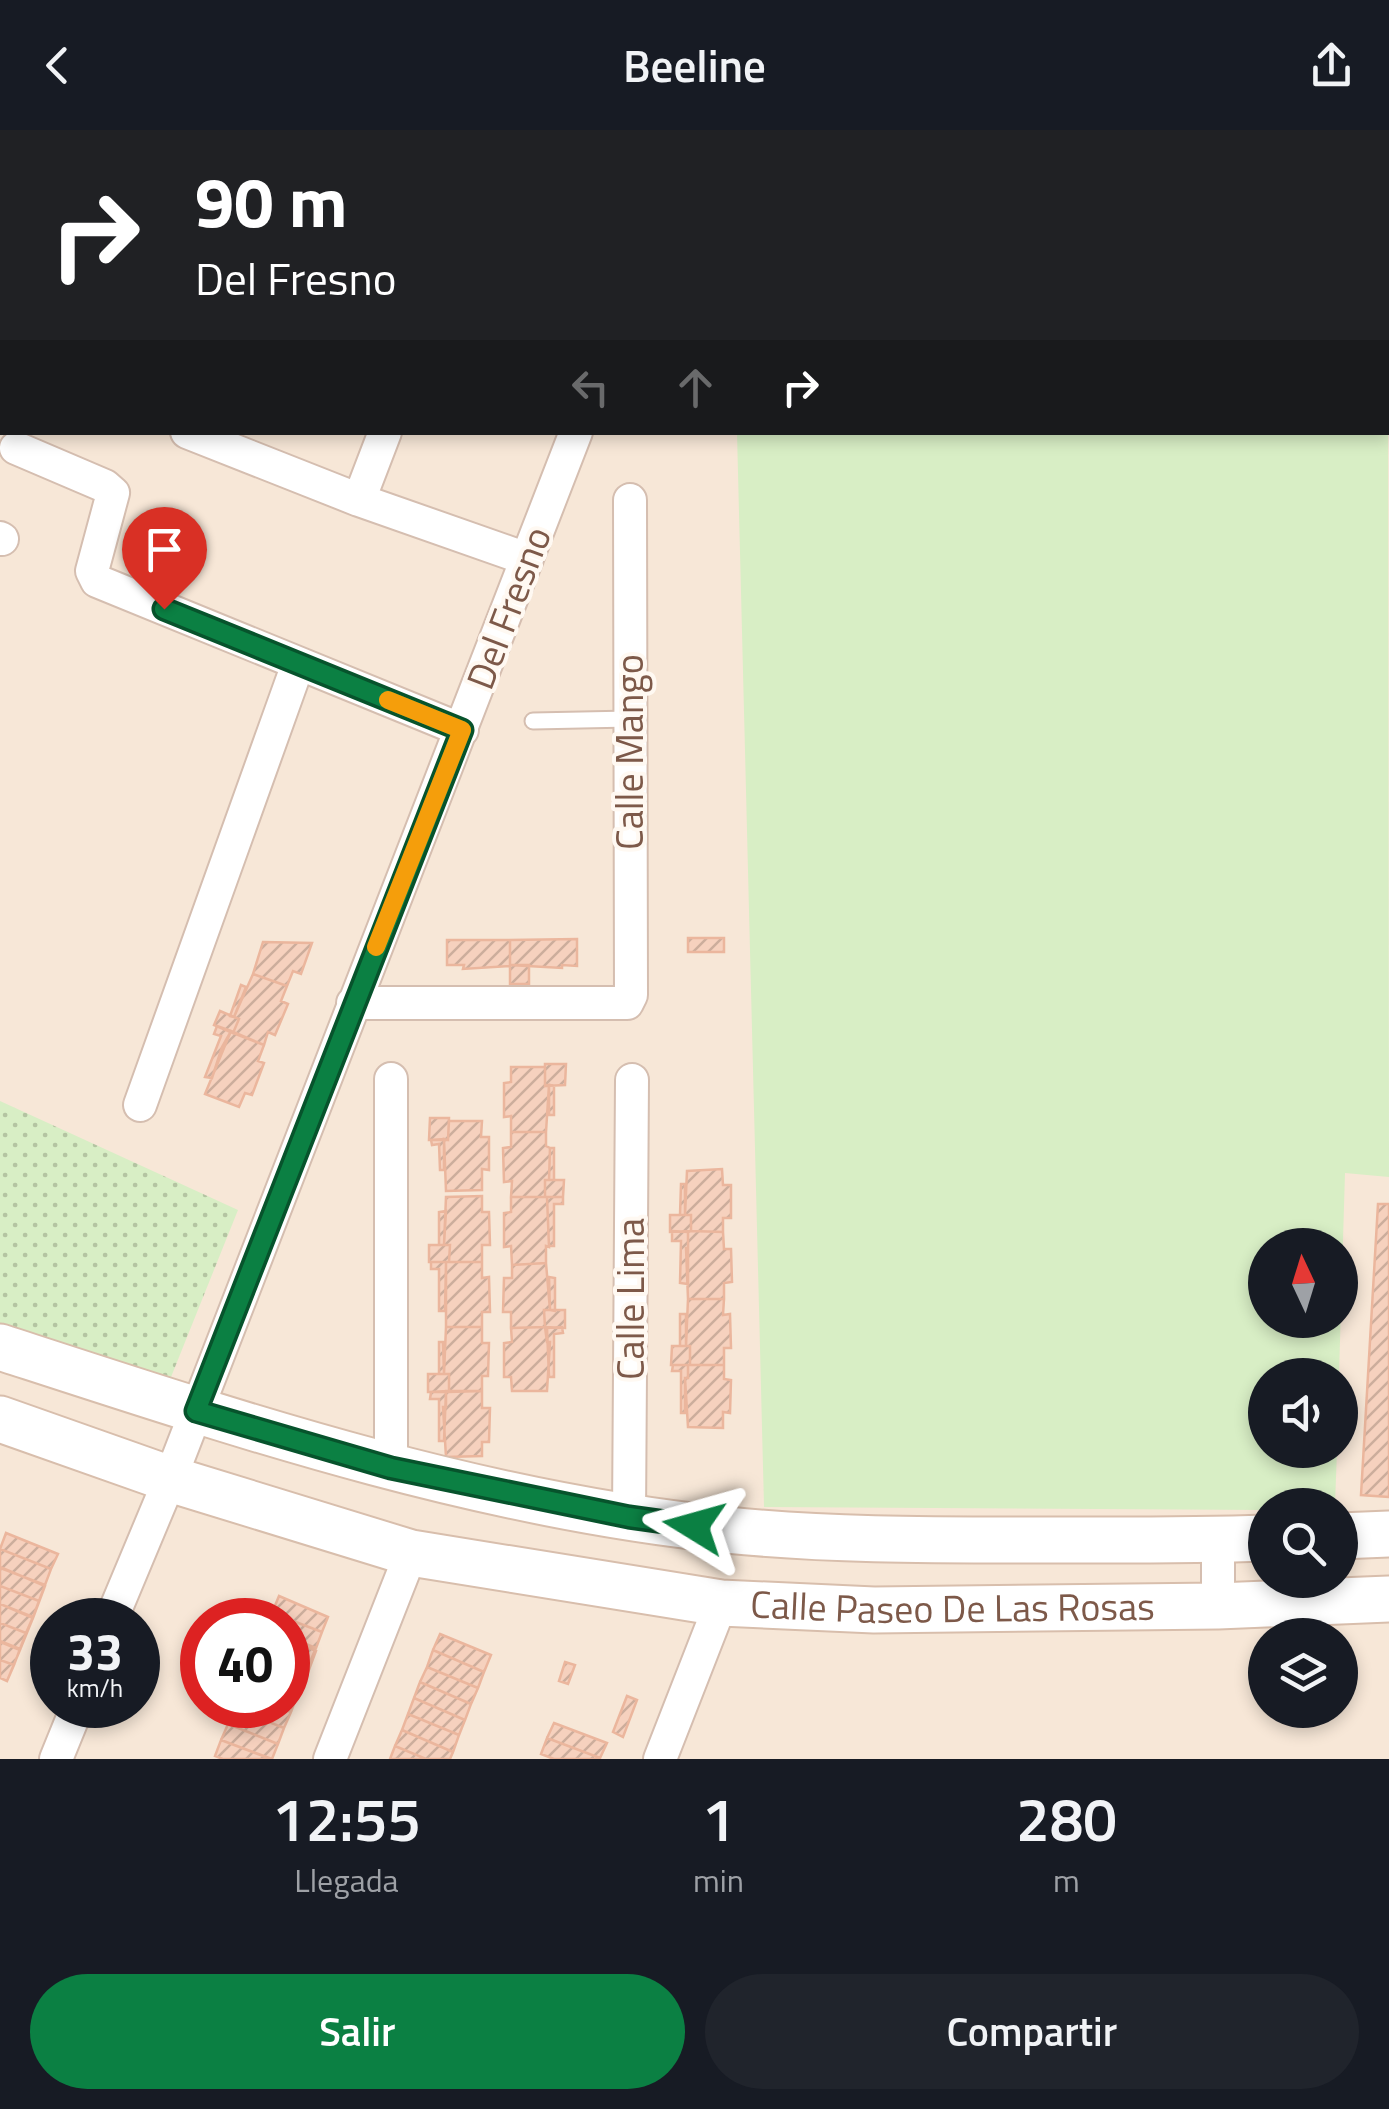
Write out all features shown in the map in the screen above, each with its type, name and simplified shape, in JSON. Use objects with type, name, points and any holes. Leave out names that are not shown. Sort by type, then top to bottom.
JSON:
[{"type":"street","points":[[195,435],[359,500],[526,559]]},
{"type":"street","points":[[359,500],[384,435]]},
{"type":"street","name":"Del Fresno","points":[[120,1598],[170,1479],[575,435]]},
{"type":"street","points":[[16,448],[113,493],[92,571],[97,581],[462,730]]},
{"type":"street","name":"Calle Mango","points":[[353,1003],[626,1003],[631,995],[630,500]]},
{"type":"street","points":[[140,1105],[298,664]]},
{"type":"street","points":[[391,1468],[392,1080]]},
{"type":"street","name":"Calle Lima","points":[[629,1517],[632,1080]]},
{"type":"street","name":"Calle Paseo De Las Rosas","points":[[0,1348],[391,1468],[629,1517],[727,1530],[876,1540],[1248,1539]]},
{"type":"street","name":"Calle Paseo De Las Rosas","points":[[0,1418],[170,1479],[411,1553],[721,1603],[874,1610],[1218,1606],[1389,1599]]},
{"type":"street","points":[[1358,1535],[1389,1534]]},
{"type":"street","points":[[1218,1540],[1218,1606]]},
{"type":"street","points":[[330,1759],[411,1553]]},
{"type":"street","points":[[660,1759],[721,1603]]},
{"type":"street","points":[[56,1759],[69,1728]]},
{"type":"lane","points":[[533,721],[630,719]]},
{"type":"shaded area","points":[[0,435],[1389,435],[1389,1759],[0,1759]]},
{"type":"green space","points":[[737,435],[1388,435],[1389,1177],[1345,1173],[1343,1228],[1248,1228],[1248,1338],[1340,1338],[1340,1358],[1248,1358],[1248,1468],[1336,1468],[1336,1488],[1248,1488],[1248,1510],[764,1507]]},
{"type":"green space","points":[[0,1101],[238,1210],[165,1392],[0,1325]]},
{"type":"building","points":[[688,938],[724,938],[724,952],[688,952]]},
{"type":"building","points":[[577,939],[577,966],[510,965],[510,940]]},
{"type":"building","points":[[447,940],[510,940],[510,966],[463,969],[464,965],[447,965]]},
{"type":"building","points":[[263,942],[312,943],[301,974],[293,971],[287,986],[253,974]]},
{"type":"building","points":[[510,965],[529,965],[529,984],[510,984]]},
{"type":"building","points":[[253,974],[287,986],[281,1001],[288,1004],[275,1035],[268,1032],[264,1045],[233,1033],[239,1019],[234,1017]]},
{"type":"building","points":[[241,985],[246,987],[234,1017],[230,1016]]},
{"type":"building","points":[[220,1011],[239,1019],[233,1033],[214,1025]]},
{"type":"building","points":[[217,1026],[231,1031],[212,1078],[205,1077],[221,1036],[214,1034]]},
{"type":"building","points":[[231,1031],[264,1045],[258,1061],[264,1063],[252,1095],[245,1093],[239,1107],[205,1094]]},
{"type":"building","points":[[545,1064],[566,1064],[565,1085],[545,1086]]},
{"type":"building","points":[[511,1067],[545,1067],[545,1086],[549,1085],[546,1132],[511,1132],[511,1116],[504,1117],[504,1083],[511,1082]]},
{"type":"building","points":[[549,1085],[554,1086],[554,1115],[549,1115]]},
{"type":"building","points":[[430,1118],[449,1118],[448,1140],[429,1140]]},
{"type":"building","points":[[449,1121],[482,1121],[481,1137],[489,1137],[489,1170],[482,1169],[482,1190],[446,1191],[444,1139],[448,1140]]},
{"type":"building","points":[[511,1132],[546,1132],[546,1146],[550,1148],[545,1197],[511,1197],[512,1181],[504,1182],[503,1148],[511,1147]]},
{"type":"building","points":[[444,1139],[444,1170],[440,1170],[439,1144],[432,1145],[431,1140]]},
{"type":"building","points":[[550,1148],[554,1148],[554,1180],[549,1180]]},
{"type":"building","points":[[722,1169],[723,1185],[731,1185],[731,1218],[723,1218],[723,1232],[691,1231],[691,1215],[685,1215],[687,1171]]},
{"type":"building","points":[[545,1180],[564,1180],[563,1197],[545,1197]]},
{"type":"building","points":[[681,1184],[685,1184],[685,1215],[680,1215]]},
{"type":"building","points":[[482,1196],[482,1212],[489,1212],[490,1245],[482,1245],[482,1262],[449,1262],[450,1245],[444,1245],[446,1197]]},
{"type":"building","points":[[511,1197],[547,1197],[546,1263],[512,1265],[511,1246],[504,1247],[504,1213],[511,1212]]},
{"type":"building","points":[[547,1197],[563,1197],[563,1204],[554,1204],[554,1246],[549,1246]]},
{"type":"building","points":[[1378,1204],[1389,1204],[1389,1497],[1361,1495]]},
{"type":"building","points":[[446,1211],[444,1245],[439,1245],[439,1212]]},
{"type":"building","points":[[670,1215],[691,1215],[691,1231],[670,1232]]},
{"type":"building","points":[[672,1231],[688,1232],[688,1284],[680,1283],[681,1241],[672,1241]]},
{"type":"building","points":[[691,1231],[723,1232],[724,1249],[731,1249],[732,1282],[724,1283],[724,1299],[688,1299],[686,1248]]},
{"type":"building","points":[[429,1245],[450,1245],[449,1262],[429,1262]]},
{"type":"building","points":[[431,1262],[446,1262],[445,1311],[439,1311],[439,1269],[431,1269]]},
{"type":"building","points":[[446,1262],[482,1262],[482,1278],[489,1277],[490,1312],[482,1312],[482,1327],[446,1327]]},
{"type":"building","points":[[546,1263],[550,1310],[544,1310],[545,1327],[511,1328],[511,1312],[503,1312],[504,1278],[512,1278],[512,1265]]},
{"type":"building","points":[[549,1277],[555,1278],[555,1311],[550,1310]]},
{"type":"building","points":[[688,1299],[724,1299],[723,1315],[730,1314],[731,1348],[724,1348],[724,1365],[690,1365],[690,1346],[686,1346]]},
{"type":"building","points":[[544,1310],[565,1310],[565,1328],[545,1327]]},
{"type":"building","points":[[680,1314],[686,1314],[686,1346],[680,1346]]},
{"type":"building","points":[[446,1327],[482,1327],[482,1343],[489,1343],[488,1376],[482,1376],[482,1391],[449,1392],[449,1374],[444,1374]]},
{"type":"building","points":[[545,1327],[550,1342],[547,1391],[512,1391],[511,1377],[504,1377],[504,1343],[512,1342],[511,1328]]},
{"type":"building","points":[[562,1327],[563,1333],[554,1334],[554,1377],[549,1377],[547,1328]]},
{"type":"building","points":[[439,1342],[446,1342],[444,1374],[439,1374]]},
{"type":"building","points":[[672,1346],[690,1346],[690,1365],[671,1365]]},
{"type":"building","points":[[673,1365],[688,1365],[688,1413],[681,1413],[681,1371],[672,1371]]},
{"type":"building","points":[[688,1365],[724,1365],[724,1379],[731,1380],[730,1413],[723,1412],[723,1428],[688,1427]]},
{"type":"building","points":[[428,1374],[449,1374],[449,1392],[428,1392]]},
{"type":"building","points":[[446,1391],[482,1391],[482,1408],[490,1408],[489,1442],[482,1442],[482,1456],[446,1457]]},
{"type":"building","points":[[446,1391],[444,1441],[439,1441],[439,1399],[430,1399],[431,1392]]},
{"type":"building","points":[[6,1533],[58,1554],[51,1569],[0,1549]]},
{"type":"building","points":[[0,1549],[51,1569],[45,1585],[0,1568]]},
{"type":"building","points":[[0,1567],[45,1586],[40,1598],[30,1598],[30,1617],[0,1604]]},
{"type":"building","points":[[0,1568],[45,1585],[40,1598],[0,1586]]},
{"type":"building","points":[[0,1586],[31,1598],[30,1616],[0,1604]]},
{"type":"building","points":[[0,1604],[30,1616],[26,1633],[0,1623]]},
{"type":"building","points":[[0,1604],[30,1617],[20,1650],[0,1642]]},
{"type":"building","points":[[310,1609],[328,1617],[322,1632],[310,1627]]},
{"type":"building","points":[[0,1623],[26,1633],[20,1649],[0,1641]]},
{"type":"building","points":[[310,1627],[322,1632],[316,1648],[310,1646]]},
{"type":"building","points":[[440,1634],[491,1655],[484,1672],[433,1650]]},
{"type":"building","points":[[0,1641],[20,1649],[14,1665],[0,1660]]},
{"type":"building","points":[[0,1642],[20,1650],[7,1681],[0,1678]]},
{"type":"building","points":[[433,1650],[484,1672],[478,1688],[427,1667]]},
{"type":"building","points":[[0,1660],[14,1665],[7,1681],[0,1678]]},
{"type":"building","points":[[565,1662],[575,1665],[568,1684],[559,1681]]},
{"type":"building","points":[[427,1667],[478,1688],[471,1704],[420,1682]]},
{"type":"building","points":[[420,1682],[471,1704],[465,1720],[414,1698]]},
{"type":"building","points":[[627,1696],[637,1700],[623,1737],[613,1732]]},
{"type":"building","points":[[414,1698],[465,1720],[459,1735],[408,1714]]},
{"type":"building","points":[[408,1714],[459,1735],[453,1752],[402,1730]]},
{"type":"building","points":[[554,1723],[607,1743],[600,1758],[547,1738]]},
{"type":"building","points":[[226,1728],[238,1728],[278,1744],[272,1759],[221,1740]]},
{"type":"building","points":[[238,1728],[284,1728],[278,1744]]},
{"type":"building","points":[[402,1730],[453,1752],[450,1759],[426,1759],[395,1746]]},
{"type":"building","points":[[547,1738],[600,1759],[554,1759],[541,1754]]},
{"type":"building","points":[[221,1740],[271,1759],[215,1756]]},
{"type":"building","points":[[395,1746],[426,1759],[390,1759]]},
{"type":"slow traffic","points":[[376,947],[462,730],[388,700]]},
{"type":"route","points":[[164,609],[462,730],[196,1411],[391,1468],[629,1517],[694,1526]]}]
